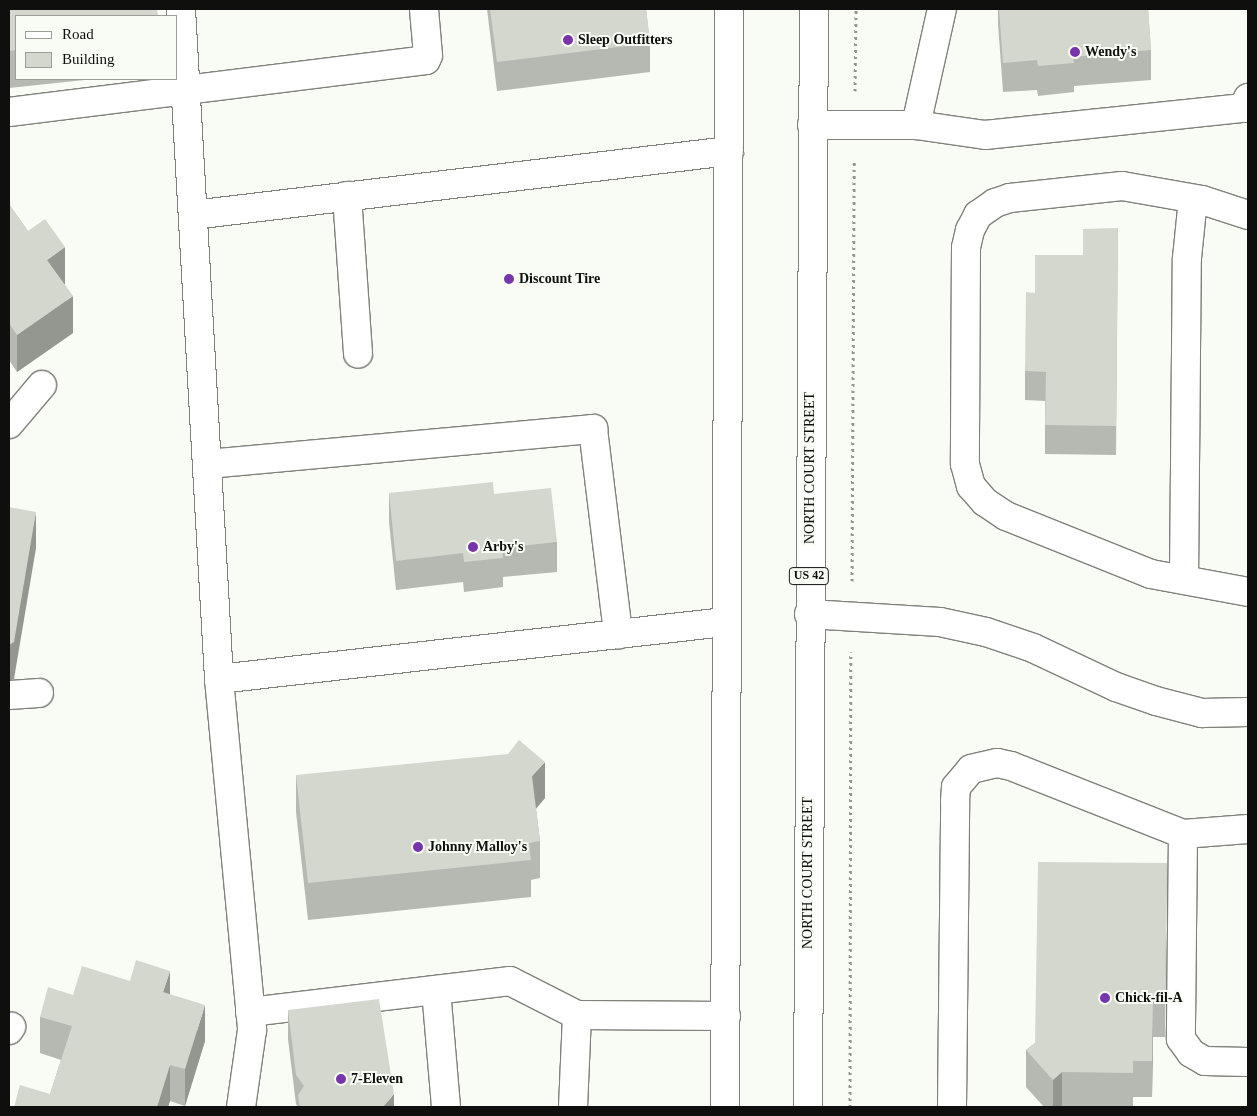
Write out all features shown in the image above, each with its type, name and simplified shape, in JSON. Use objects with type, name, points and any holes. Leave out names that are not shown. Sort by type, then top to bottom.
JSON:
[{"type":"main road","points":[[181,9],[219,679],[252,1030],[241,1107]]},
{"type":"main road","points":[[9,112],[426,60],[428,55],[424,9]]},
{"type":"main road","points":[[725,1107],[725,622],[730,9]]},
{"type":"main road","name":"NORTH COURT STREET","points":[[808,1107],[809,614],[814,9]]},
{"type":"main road","points":[[916,125],[942,9]]},
{"type":"main road","points":[[812,125],[855,127],[916,125],[985,135],[1244,108],[1248,98]]},
{"type":"main road","points":[[193,215],[728,151]]},
{"type":"main road","points":[[1248,215],[1193,199],[1122,186],[1010,198],[994,203],[978,215],[970,230],[966,248],[965,464],[971,486],[985,502],[1006,516],[1118,564],[1184,580],[1248,592]]},
{"type":"main road","points":[[347,196],[358,354]]},
{"type":"main road","points":[[1184,580],[1187,258],[1193,199]]},
{"type":"main road","points":[[9,424],[42,386]]},
{"type":"main road","points":[[208,464],[307,457],[593,429],[618,634]]},
{"type":"main road","points":[[809,614],[940,622],[986,632],[1033,648],[1116,687],[1156,701],[1202,713],[1248,712]]},
{"type":"main road","points":[[219,679],[725,622]]},
{"type":"main road","points":[[9,695],[39,693]]},
{"type":"main road","points":[[952,1107],[955,801],[956,787],[971,769],[983,764],[1011,766],[1183,834],[1248,829]]},
{"type":"main road","points":[[1183,834],[1181,1038],[1190,1053],[1205,1061],[1248,1062]]},
{"type":"main road","points":[[250,1012],[510,981],[577,1015],[726,1016]]},
{"type":"main road","points":[[436,990],[446,1107]]},
{"type":"main road","points":[[573,1107],[577,1015]]},
{"type":"path","points":[[850,1107],[856,9]]},
{"type":"building","points":[[9,9],[157,9],[158,15],[15,15],[15,50],[9,51]]},
{"type":"building","points":[[490,9],[646,9],[650,43],[497,62]]},
{"type":"building","points":[[999,9],[1148,9],[1151,50],[1073,57],[1074,63],[1038,66],[1037,60],[1003,63]]},
{"type":"building","points":[[9,204],[28,231],[45,219],[65,247],[47,260],[73,296],[17,335],[9,323]]},
{"type":"building","points":[[1118,228],[1116,426],[1045,425],[1046,372],[1025,371],[1026,292],[1035,293],[1035,255],[1083,255],[1083,229]]},
{"type":"building","points":[[493,482],[494,494],[551,488],[557,542],[502,548],[503,558],[464,562],[463,553],[396,561],[389,493]]},
{"type":"building","points":[[9,507],[36,512],[14,642],[9,645]]},
{"type":"building","name":"Johnny Malloy's","points":[[519,740],[545,762],[532,776],[540,841],[529,843],[531,860],[308,883],[296,775],[508,754]]},
{"type":"building","points":[[1038,862],[1167,863],[1165,1001],[1153,1001],[1152,1061],[1133,1061],[1133,1073],[1062,1072],[1053,1080],[1026,1050],[1035,1043]]},
{"type":"building","points":[[136,960],[170,971],[163,992],[205,1005],[185,1069],[170,1065],[157,1107],[14,1107],[20,1085],[50,1094],[72,1026],[40,1017],[48,987],[73,995],[82,966],[130,981]]},
{"type":"building","name":"7-Eleven","points":[[379,999],[394,1094],[383,1107],[300,1107],[298,1095],[304,1086],[296,1075],[288,1010]]},
{"type":"place","name":"Sleep Outfitters","points":[[568,40]]},
{"type":"place","name":"Wendy's","points":[[1075,52]]},
{"type":"place","name":"Discount Tire","points":[[509,279]]},
{"type":"place","name":"Arby's","points":[[473,547]]},
{"type":"place","name":"Johnny Malloy's","points":[[418,847]]},
{"type":"place","name":"Chick-fil-A","points":[[1105,998]]},
{"type":"place","name":"7-Eleven","points":[[341,1079]]}]
